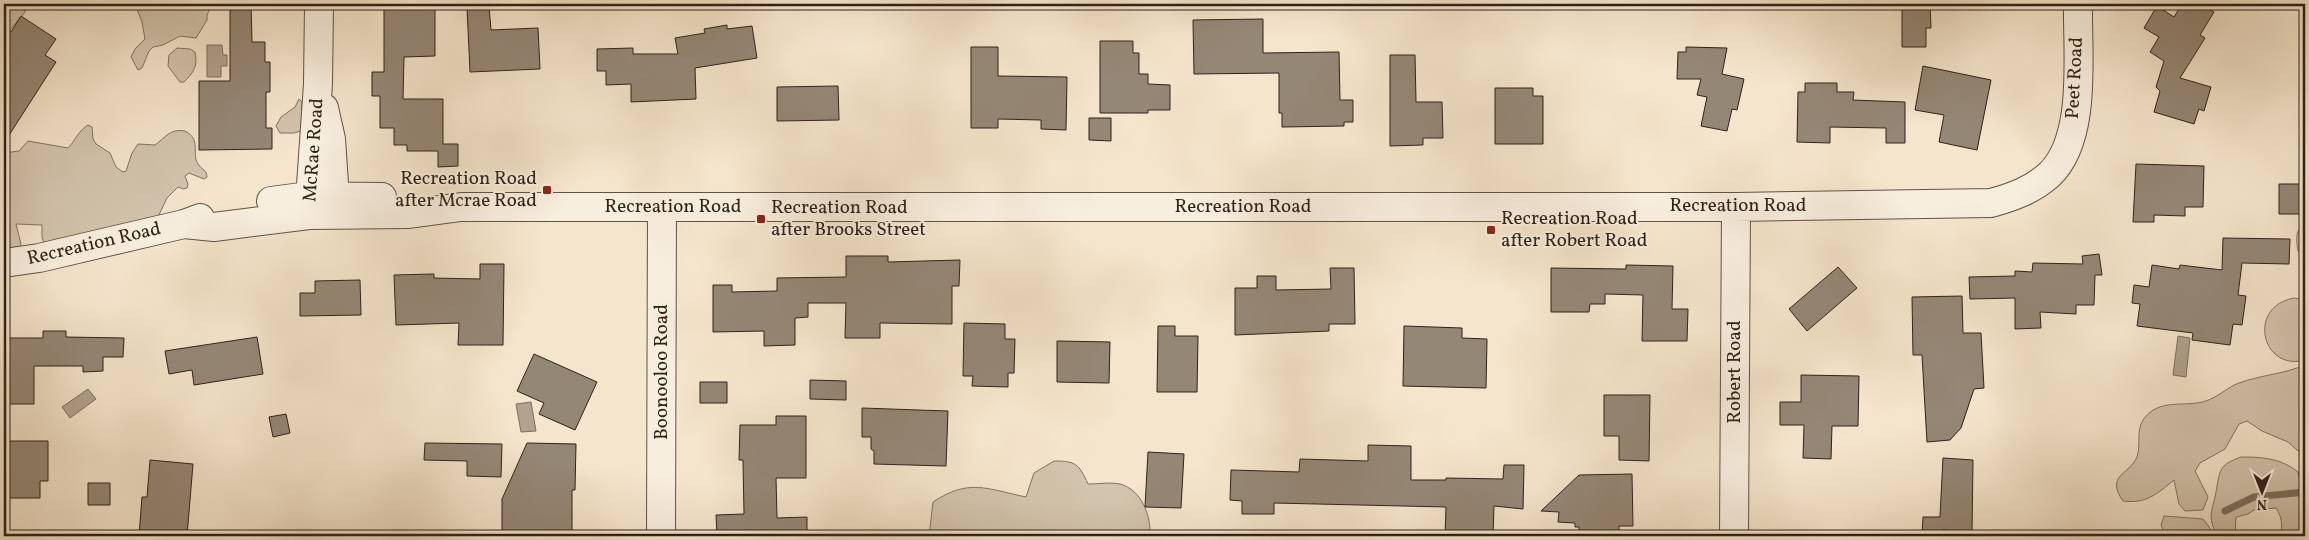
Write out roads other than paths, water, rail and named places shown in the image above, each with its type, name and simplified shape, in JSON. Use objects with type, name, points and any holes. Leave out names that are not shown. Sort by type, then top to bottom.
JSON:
[{"type":"street","name":"McRae Road","points":[[319,4],[318,84],[322,205]]},
{"type":"street","name":"Peet Road","points":[[2023,193],[2051,174],[2061,160],[2072,136],[2077,88],[2078,4]]},
{"type":"street","name":"Recreation Road","points":[[4,263],[39,258],[184,224],[214,227],[322,205],[409,214],[461,207],[1736,207],[1970,205],[1991,203],[2023,193]]},
{"type":"street","name":"Boonooloo Road","points":[[661,536],[662,207]]},
{"type":"street","name":"Robert Road","points":[[1734,536],[1736,207]]},
{"type":"waterway","points":[[2225,511],[2254,497],[2305,492]]},
{"type":"place","name":"Recreation Road after Mcrae Road","points":[[547,190]]},
{"type":"place","name":"Recreation Road after Brooks Street","points":[[761,219]]},
{"type":"place","name":"Recreation Road after Robert Road","points":[[1491,230]]}]
